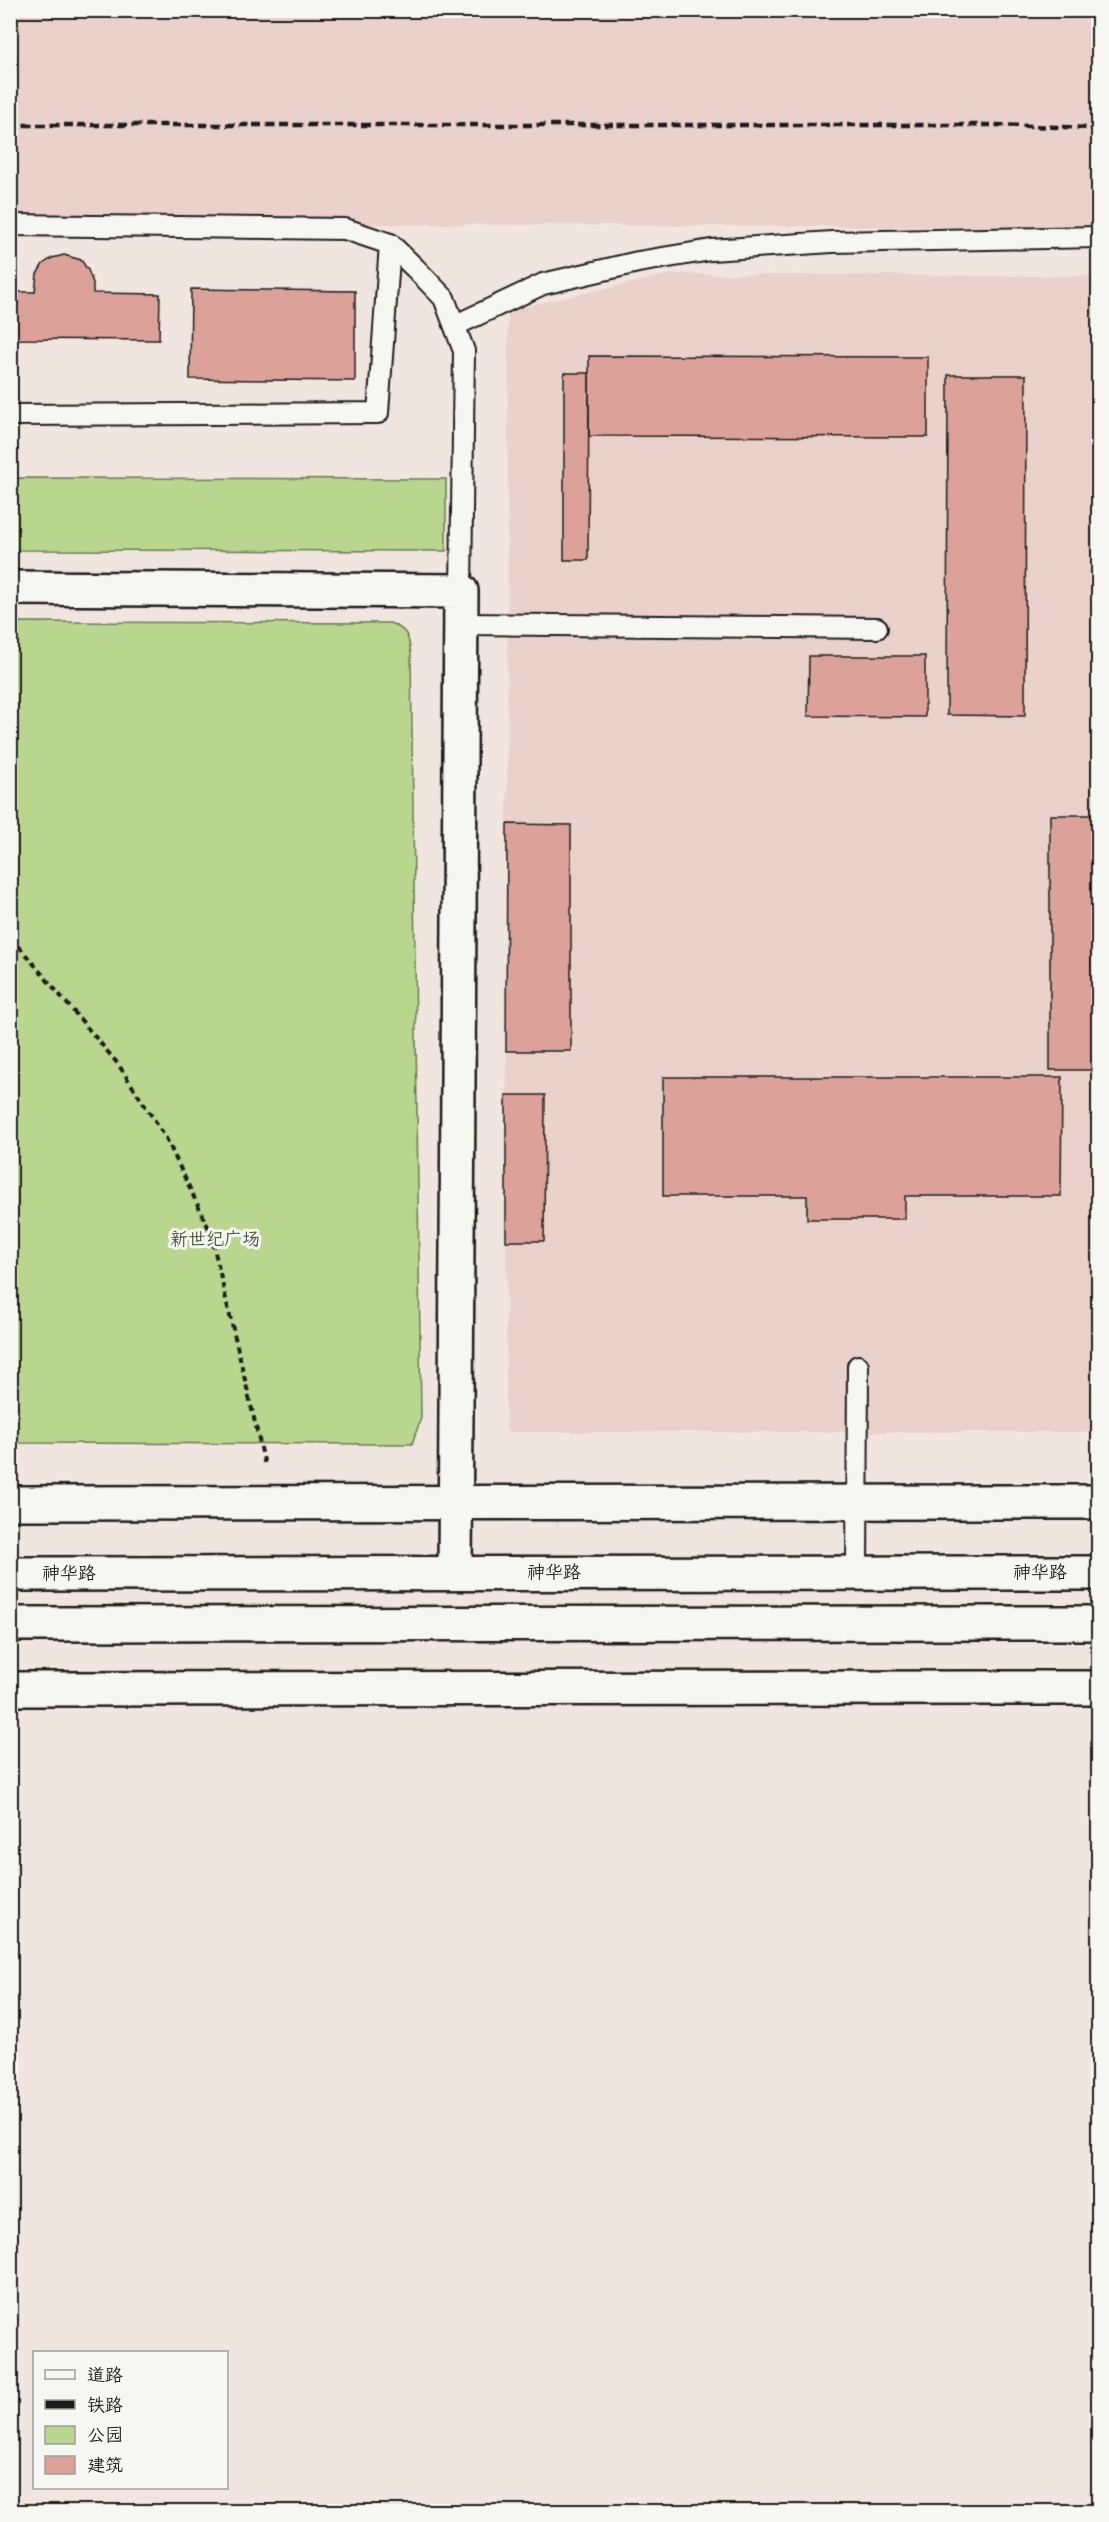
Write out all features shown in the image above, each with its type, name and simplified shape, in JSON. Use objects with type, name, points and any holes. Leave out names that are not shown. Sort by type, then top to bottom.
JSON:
[{"type":"street","points":[[10,588],[461,591],[455,1573]]},
{"type":"street","points":[[10,1503],[1098,1502]]},
{"type":"street","name":"神华路","points":[[10,1574],[1098,1573]]},
{"type":"street","points":[[10,1624],[1098,1623]]},
{"type":"street","points":[[10,1689],[1098,1688]]},
{"type":"lane","points":[[10,225],[345,229],[390,244],[444,298],[464,351],[461,591]]},
{"type":"lane","points":[[456,325],[543,284],[638,262],[711,250],[832,242],[1098,237]]},
{"type":"lane","points":[[10,415],[378,413],[390,244]]},
{"type":"lane","points":[[461,624],[878,628]]},
{"type":"lane","points":[[858,1366],[858,1573]]},
{"type":"path","points":[[10,940],[21,949],[118,1064],[166,1138],[210,1231],[274,1503]]},
{"type":"shaded area","points":[[11,11],[1098,11],[1098,228],[11,222]]},
{"type":"shaded area","points":[[671,274],[1098,276],[1098,1432],[506,1432],[508,310]]},
{"type":"green space","points":[[11,478],[446,479],[446,551],[11,550]]},
{"type":"green space","name":"新世纪广场","points":[[11,622],[390,623],[401,628],[406,635],[411,655],[421,1418],[412,1444],[11,1443]]},
{"type":"building","points":[[64,255],[81,260],[93,283],[93,293],[160,294],[159,340],[10,339],[10,292],[35,292],[37,274],[43,264],[52,258]]},
{"type":"building","points":[[191,289],[355,291],[355,381],[190,379]]},
{"type":"building","points":[[589,356],[928,357],[928,437],[589,436]]},
{"type":"building","points":[[564,373],[589,373],[588,560],[564,560]]},
{"type":"building","points":[[948,375],[1026,375],[1025,716],[947,715]]},
{"type":"building","points":[[809,656],[925,656],[925,717],[808,716]]},
{"type":"building","points":[[1050,815],[1095,815],[1094,1070],[1050,1070]]},
{"type":"building","points":[[507,824],[571,825],[571,1051],[506,1051]]},
{"type":"building","points":[[663,1077],[1062,1077],[1061,1196],[905,1196],[905,1219],[807,1219],[807,1196],[663,1196]]},
{"type":"building","points":[[506,1095],[545,1095],[544,1241],[506,1241]]},
{"type":"railway","points":[[10,125],[992,125],[1098,128]]}]
